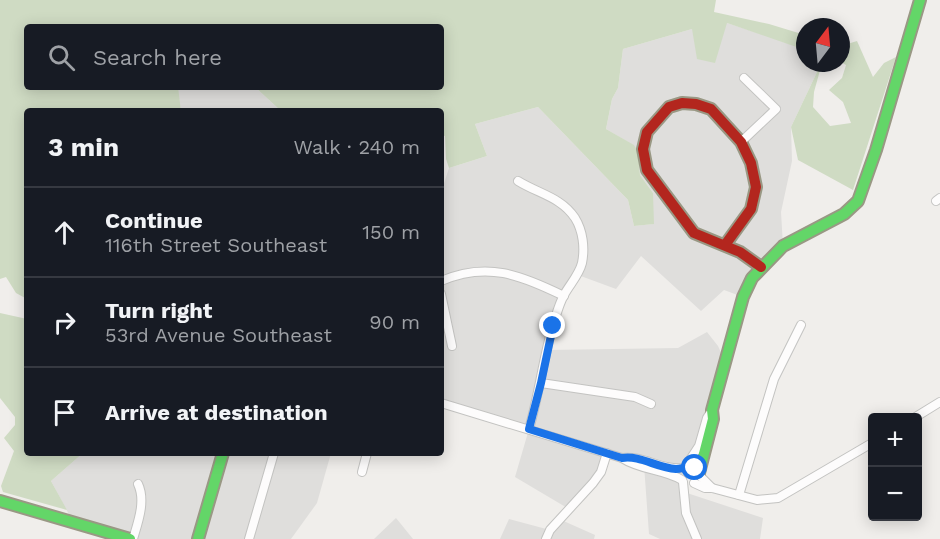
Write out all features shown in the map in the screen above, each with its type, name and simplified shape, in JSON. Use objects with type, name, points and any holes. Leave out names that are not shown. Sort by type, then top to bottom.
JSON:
[{"type":"street","points":[[696,539],[686,513],[686,498],[681,473],[699,446],[707,418],[712,410],[743,297],[752,278],[783,246],[844,214],[858,201],[876,150],[920,0]]},
{"type":"street","points":[[741,142],[776,109],[744,78]]},
{"type":"street","points":[[725,245],[751,209],[756,187],[751,163],[741,142],[711,109],[696,104],[682,103],[669,107],[647,132],[643,149],[646,170],[694,232],[740,252],[761,267]]},
{"type":"street","points":[[518,181],[534,192],[556,200],[568,209],[577,221],[584,249],[578,275],[564,296],[553,326],[529,429]]},
{"type":"street","points":[[444,280],[473,271],[495,271],[517,275],[564,296]]},
{"type":"street","points":[[444,308],[452,346]]},
{"type":"street","points":[[739,495],[774,379],[801,324]]},
{"type":"street","points":[[541,383],[635,398],[651,404]]},
{"type":"street","points":[[921,413],[940,402]]},
{"type":"street","points":[[444,404],[672,474],[688,484],[696,479]]},
{"type":"street","points":[[686,498],[696,479],[713,419],[712,410]]},
{"type":"street","points":[[696,479],[712,488],[757,500],[778,498],[868,446]]},
{"type":"street","points":[[546,539],[550,530],[601,472],[608,453]]},
{"type":"street","points":[[198,539],[222,456]]},
{"type":"street","points":[[249,539],[273,456]]},
{"type":"street","points":[[362,472],[366,456]]},
{"type":"street","points":[[622,458],[630,457],[676,469],[695,468],[696,479]]},
{"type":"street","points":[[0,501],[131,539],[140,512],[141,491],[138,484]]},
{"type":"shaded area","points":[[727,23],[796,45],[796,72],[817,72],[791,127],[792,161],[781,212],[783,246],[743,297],[724,290],[701,311],[641,256],[616,289],[578,275],[564,296],[548,350],[678,348],[707,332],[718,346],[725,361],[686,476],[687,493],[763,518],[760,539],[660,539],[649,534],[644,465],[608,453],[601,472],[569,509],[515,477],[529,429],[444,404],[444,184],[449,168],[487,156],[475,124],[538,107],[628,200],[634,226],[653,224],[653,193],[640,175],[638,152],[633,145],[606,129],[612,99],[618,88],[623,49],[692,29]]},
{"type":"shaded area","points":[[178,90],[258,90],[278,108],[180,108]]},
{"type":"shaded area","points":[[80,456],[330,456],[317,503],[291,539],[130,539],[73,522],[51,481]]},
{"type":"shaded area","points":[[396,518],[413,539],[374,539]]},
{"type":"shaded area","points":[[509,519],[550,530],[559,519],[595,535],[594,539],[500,539]]},
{"type":"green space","points":[[0,0],[716,0],[714,12],[796,32],[796,47],[727,23],[715,63],[697,59],[692,29],[623,49],[618,88],[612,99],[606,129],[634,145],[638,152],[640,175],[653,193],[654,224],[634,226],[628,200],[538,107],[475,124],[487,156],[449,168],[444,136],[444,108],[278,108],[258,90],[444,90],[444,24],[24,24],[24,90],[178,90],[181,108],[24,108],[24,297],[16,293],[6,277],[0,279]]},
{"type":"green space","points":[[857,41],[873,77],[884,63],[896,57],[853,190],[798,160],[791,127],[817,72],[820,72],[813,107],[830,126],[851,123],[843,102],[829,90],[842,78],[844,72],[850,72],[850,43]]},
{"type":"green space","points":[[0,313],[24,318],[24,456],[80,456],[51,481],[67,510],[3,492],[1,486],[14,451],[4,438],[15,425],[15,417],[0,398]]},
{"type":"traffic: fast","points":[[699,473],[713,419],[712,410],[743,297],[752,278],[783,246],[844,214],[858,201],[876,150],[920,0]]},
{"type":"traffic: fast","points":[[198,539],[222,456]]},
{"type":"traffic: fast","points":[[0,501],[130,539]]},
{"type":"traffic: jam","points":[[725,245],[751,209],[756,187],[751,163],[741,142],[711,109],[696,104],[682,103],[669,107],[647,132],[643,149],[647,170],[694,233],[740,252],[761,267]]},
{"type":"route","points":[[553,326],[529,429],[622,458],[630,457],[676,469],[689,466],[695,468]]}]
